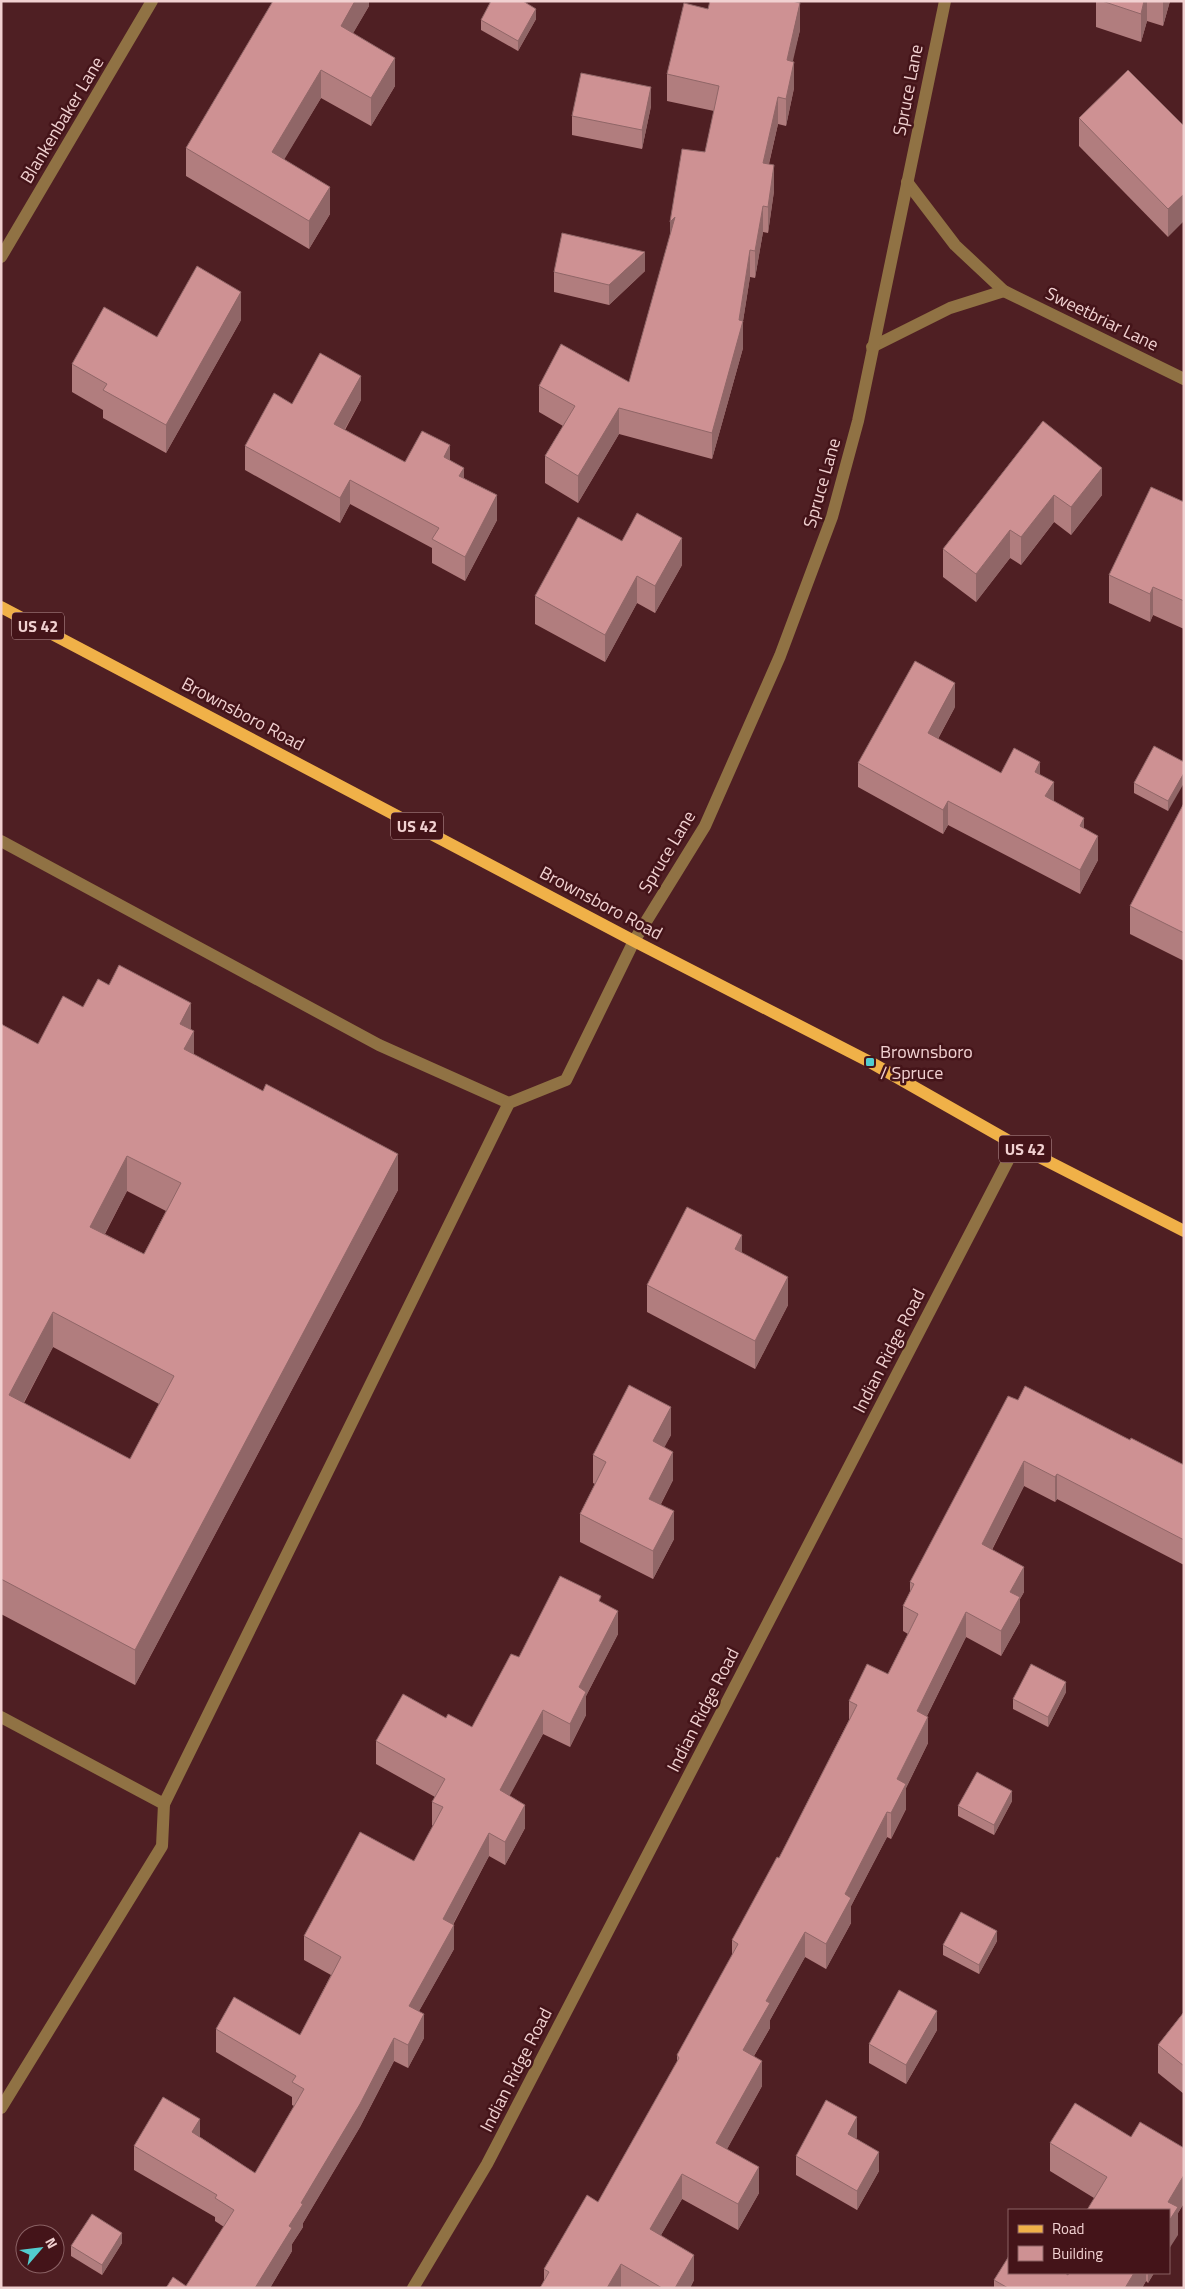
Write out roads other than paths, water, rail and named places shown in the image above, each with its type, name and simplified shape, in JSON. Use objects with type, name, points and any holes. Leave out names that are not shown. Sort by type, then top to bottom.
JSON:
[{"type":"main road","name":"Brownsboro Road","points":[[1,607],[634,941],[870,1062],[1016,1145],[1184,1231]]},
{"type":"street","name":"Blankenbaker Lane","points":[[1,257],[152,1]]},
{"type":"street","name":"Spruce Lane","points":[[509,1103],[566,1080],[634,941],[705,826],[780,656],[832,517],[858,421],[944,1]]},
{"type":"street","name":"Sweetbriar Lane","points":[[908,182],[955,245],[1004,291],[1184,379]]},
{"type":"street","points":[[872,347],[950,308],[1004,291]]},
{"type":"street","points":[[1,841],[379,1045],[509,1103],[164,1804],[162,1846],[1,2108]]},
{"type":"street","name":"Indian Ridge Road","points":[[413,2288],[487,2164],[1016,1145]]},
{"type":"street","points":[[1,1717],[164,1804]]},
{"type":"place","name":"Brownsboro / Spruce","points":[[870,1062]]}]
